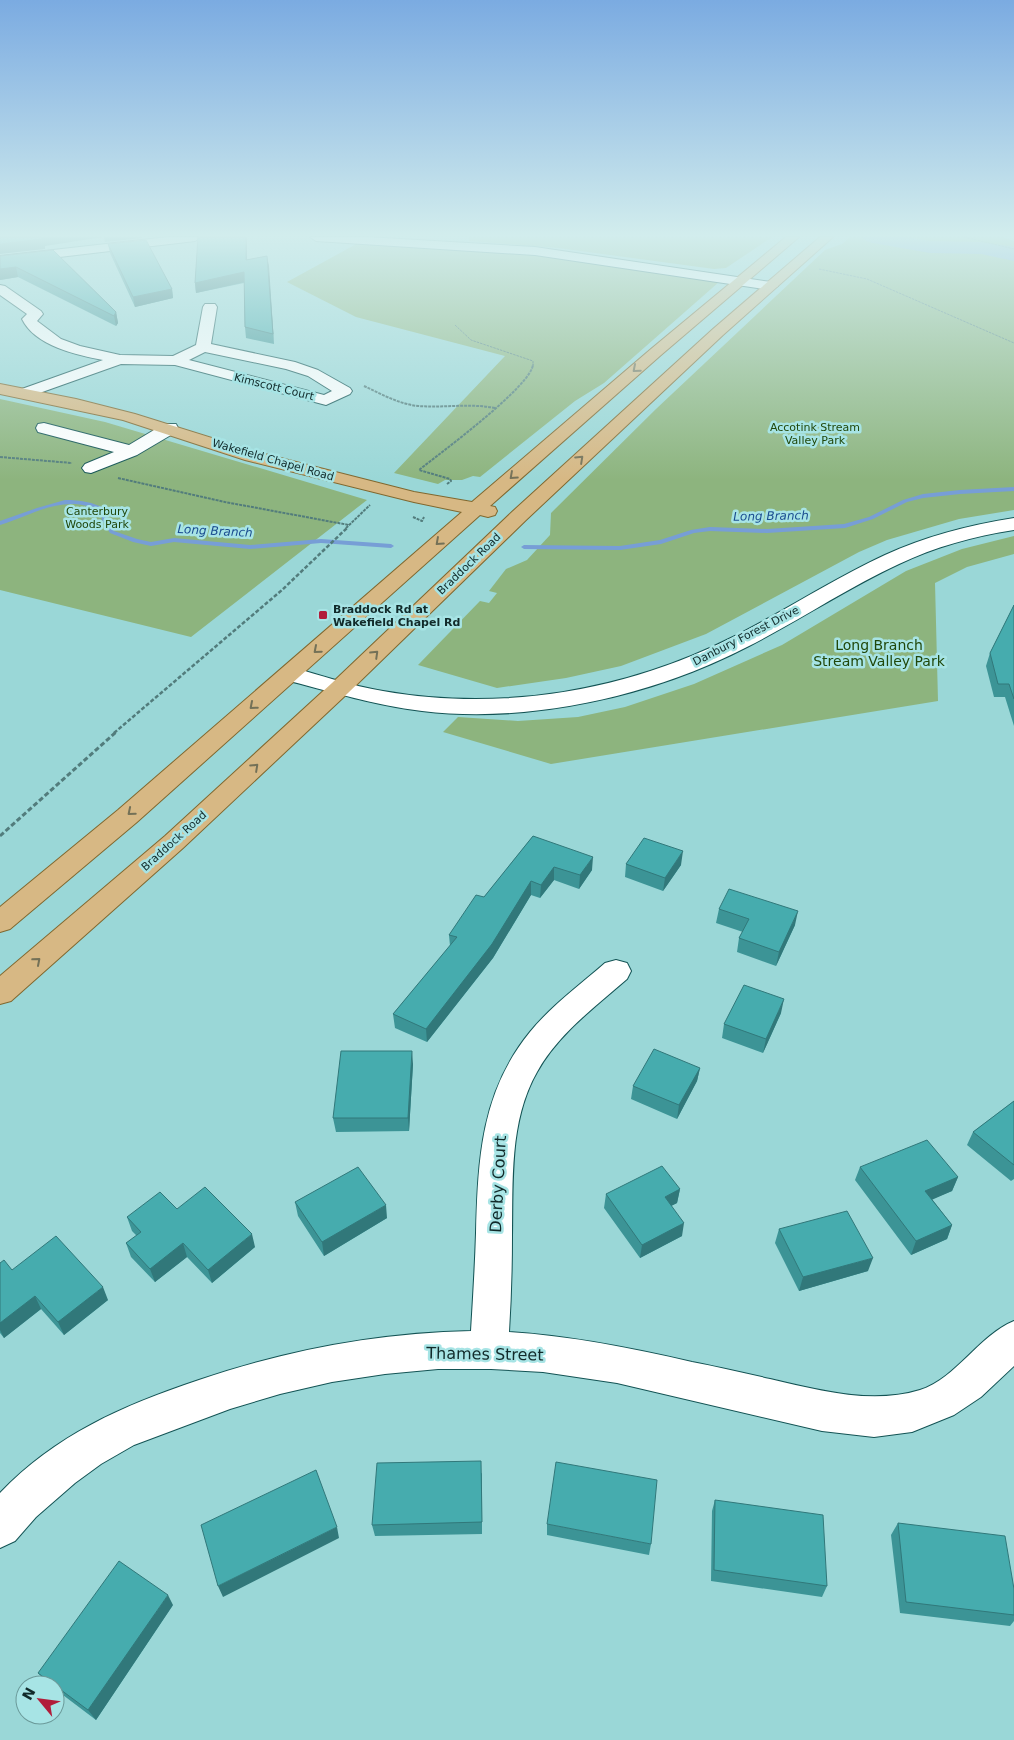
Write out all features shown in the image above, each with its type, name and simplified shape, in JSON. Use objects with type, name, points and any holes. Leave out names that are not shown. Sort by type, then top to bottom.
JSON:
[{"type":"main road","points":[[0,922],[166,782],[696,318]]},
{"type":"main road","name":"Braddock Road","points":[[0,992],[174,842],[340,688],[519,516],[734,318]]},
{"type":"main road","name":"Wakefield Chapel Road","points":[[0,389],[76,404],[170,428],[251,456],[414,498],[475,510],[519,516]]},
{"type":"street","points":[[30,318],[31,323],[56,342],[76,350],[120,359],[175,361],[203,347],[208,318]]},
{"type":"street","name":"Kimscott Court","points":[[175,361],[326,400],[344,391],[313,373],[290,366],[203,347]]},
{"type":"street","points":[[26,393],[120,359]]},
{"type":"street","points":[[44,428],[131,450]]},
{"type":"street","points":[[91,468],[131,450],[170,428]]},
{"type":"street","name":"Danbury Forest Drive","points":[[290,674],[340,688],[419,704],[457,706],[509,704],[605,692],[643,683],[680,670],[721,652],[894,559],[960,535],[1014,524]]},
{"type":"street","name":"Derby Court","points":[[489,1350],[497,1148],[504,1112],[520,1074],[541,1041],[566,1015],[616,971]]},
{"type":"street","name":"Thames Street","points":[[0,1526],[52,1474],[98,1442],[133,1424],[221,1390],[305,1368],[410,1353],[489,1350],[518,1351],[594,1360],[831,1414],[873,1418],[916,1412],[948,1397],[1014,1340]]},
{"type":"path","points":[[957,318],[1014,343]]},
{"type":"path","points":[[448,487],[447,483],[451,481],[450,479],[419,470],[515,392],[533,370],[533,361],[472,340],[455,325]]},
{"type":"path","points":[[427,405],[462,404],[495,408]]},
{"type":"path","points":[[0,457],[62,462],[91,468],[137,484],[350,525]]},
{"type":"path","points":[[0,836],[96,748],[234,632],[324,551],[371,504]]},
{"type":"green space","points":[[361,318],[678,318],[604,383],[575,401],[480,477],[473,476],[462,480],[445,480],[438,484],[394,473],[505,356]]},
{"type":"green space","name":"Accotink Stream Valley Park","points":[[753,318],[1014,318],[1014,510],[959,519],[887,540],[859,552],[706,634],[621,666],[566,678],[497,688],[418,665],[480,601],[489,603],[497,593],[489,591],[506,569],[527,560],[550,535],[551,513],[656,409]]},
{"type":"green space","name":"Canterbury Woods Park","points":[[0,399],[105,422],[367,500],[191,637],[0,590]]},
{"type":"green space","name":"Long Branch Stream Valley Park","points":[[1014,536],[1014,554],[967,567],[935,583],[938,701],[551,764],[443,732],[458,717],[518,721],[578,717],[625,707],[694,684],[782,645],[906,571],[962,549]]},
{"type":"building","points":[[245,318],[272,318],[273,334],[245,327]]},
{"type":"building","points":[[1014,605],[1014,699],[1009,684],[998,684],[990,653]]},
{"type":"building","points":[[533,836],[593,857],[580,875],[554,867],[541,885],[531,881],[492,944],[426,1029],[393,1014],[457,937],[449,935],[476,895],[484,897]]},
{"type":"building","points":[[644,838],[683,851],[665,878],[626,864]]},
{"type":"building","points":[[729,889],[798,911],[779,952],[739,938],[749,919],[719,909]]},
{"type":"building","points":[[744,985],[784,999],[766,1039],[724,1024]]},
{"type":"building","points":[[654,1049],[700,1068],[679,1105],[633,1086]]},
{"type":"building","points":[[341,1051],[412,1051],[408,1118],[333,1118]]},
{"type":"building","points":[[1014,1101],[1014,1165],[973,1132]]},
{"type":"building","points":[[927,1140],[958,1177],[925,1191],[952,1225],[916,1241],[860,1167]]},
{"type":"building","points":[[662,1166],[680,1189],[665,1197],[684,1223],[642,1245],[606,1194]]},
{"type":"building","points":[[358,1167],[386,1205],[322,1242],[295,1202]]},
{"type":"building","points":[[205,1187],[252,1234],[208,1270],[183,1243],[150,1269],[126,1243],[141,1232],[127,1217],[160,1192],[177,1209]]},
{"type":"building","points":[[847,1211],[873,1258],[803,1277],[779,1229]]},
{"type":"building","points":[[56,1236],[103,1287],[58,1322],[35,1296],[0,1323],[0,1263],[4,1260],[12,1270]]},
{"type":"building","points":[[481,1461],[482,1522],[372,1525],[377,1463]]},
{"type":"building","points":[[556,1462],[657,1480],[651,1544],[547,1524]]},
{"type":"building","points":[[316,1470],[337,1527],[218,1586],[201,1525]]},
{"type":"building","points":[[715,1500],[823,1515],[827,1586],[714,1570]]},
{"type":"building","points":[[898,1523],[1005,1536],[1014,1589],[1014,1615],[906,1602]]},
{"type":"building","points":[[119,1561],[168,1595],[88,1710],[65,1693],[65,1675],[41,1675],[38,1673]]},
{"type":"waterway","name":"Long Branch","points":[[524,547],[620,548],[661,542],[693,531],[710,529],[767,531],[845,526],[871,518],[905,501],[923,496],[1014,489]]},
{"type":"waterway","name":"Long Branch","points":[[0,523],[52,505],[78,502],[91,504],[104,510],[105,520],[112,532],[135,541],[151,544],[174,540],[250,547],[321,541],[391,546]]},
{"type":"place","name":"Braddock Rd at Wakefield Chapel Rd","points":[[323,615]]}]
